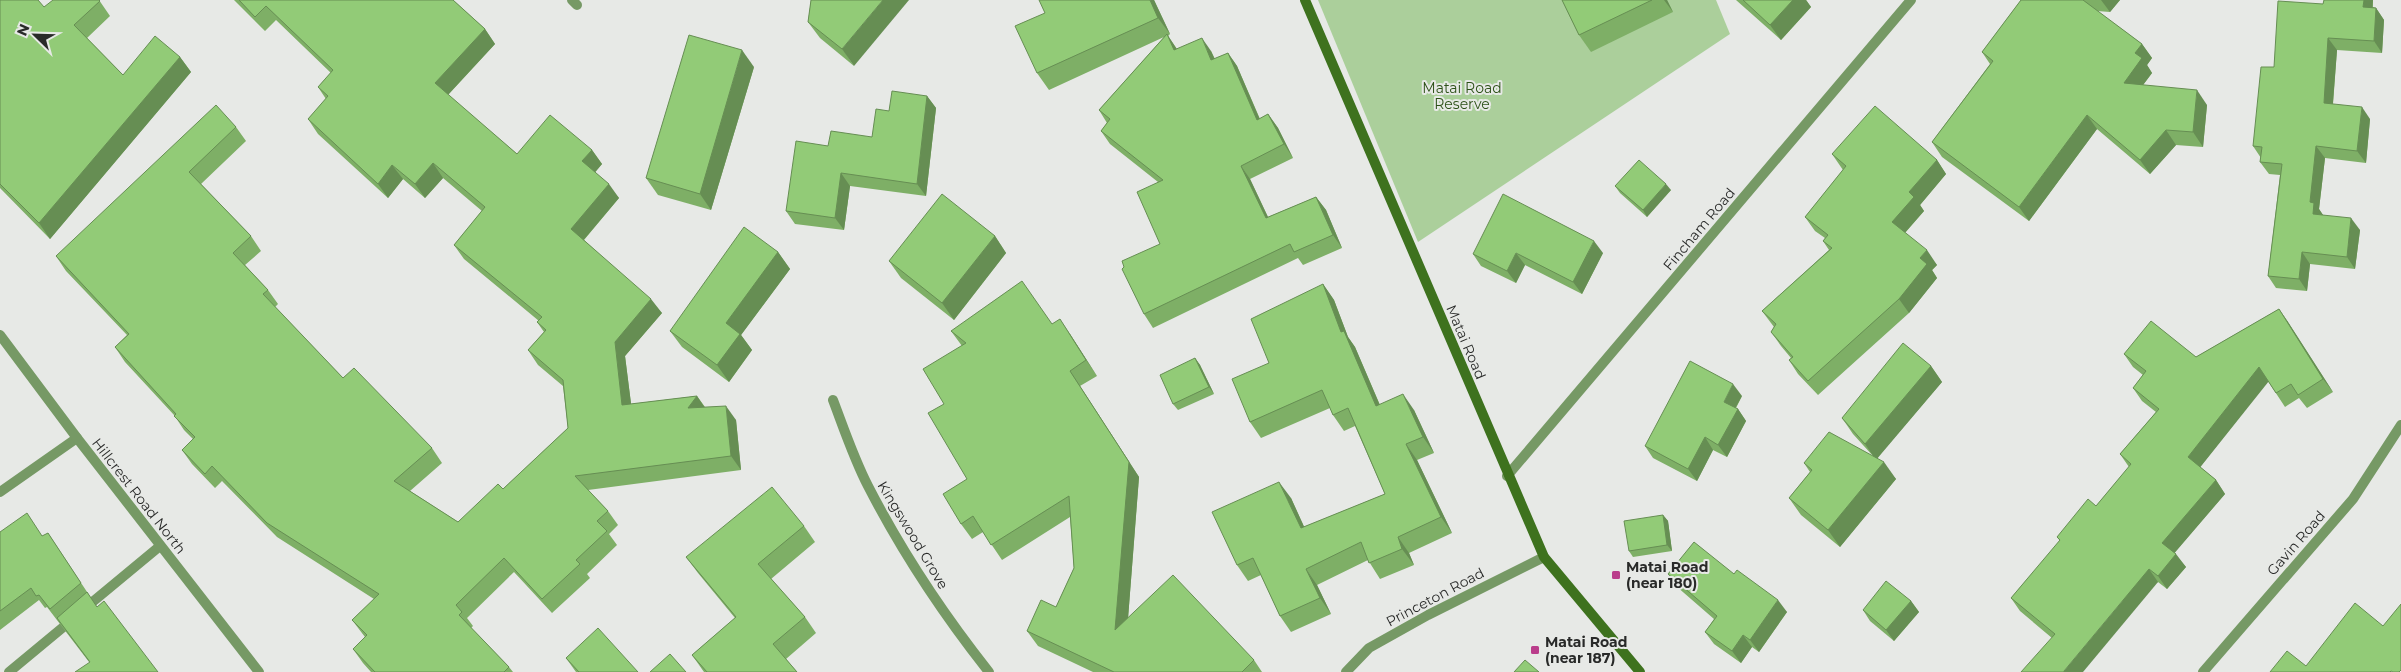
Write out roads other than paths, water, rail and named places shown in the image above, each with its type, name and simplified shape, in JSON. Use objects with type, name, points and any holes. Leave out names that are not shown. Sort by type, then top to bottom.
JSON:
[{"type":"street","name":"Matai Road","points":[[1305,0],[1507,476],[1544,557],[1640,672]]},
{"type":"street","name":"Fincham Road","points":[[1507,476],[1911,0]]},
{"type":"street","name":"Hillcrest Road North","points":[[0,335],[160,546],[259,672]]},
{"type":"street","name":"Kingswood Grove","points":[[833,400],[867,484],[916,572],[956,630],[989,672]]},
{"type":"street","name":"Gavin Road","points":[[2203,672],[2353,499],[2401,425]]},
{"type":"street","points":[[0,492],[77,438]]},
{"type":"street","points":[[9,672],[160,546]]},
{"type":"street","name":"Princeton Road","points":[[1346,672],[1369,648],[1428,615],[1544,557]]},
{"type":"place","name":"Matai Road (near 180)","points":[[1616,575]]},
{"type":"place","name":"Matai Road (near 187)","points":[[1535,650]]},
{"type":"park label","name":"Matai Road Reserve","points":[[1462,96]]}]
